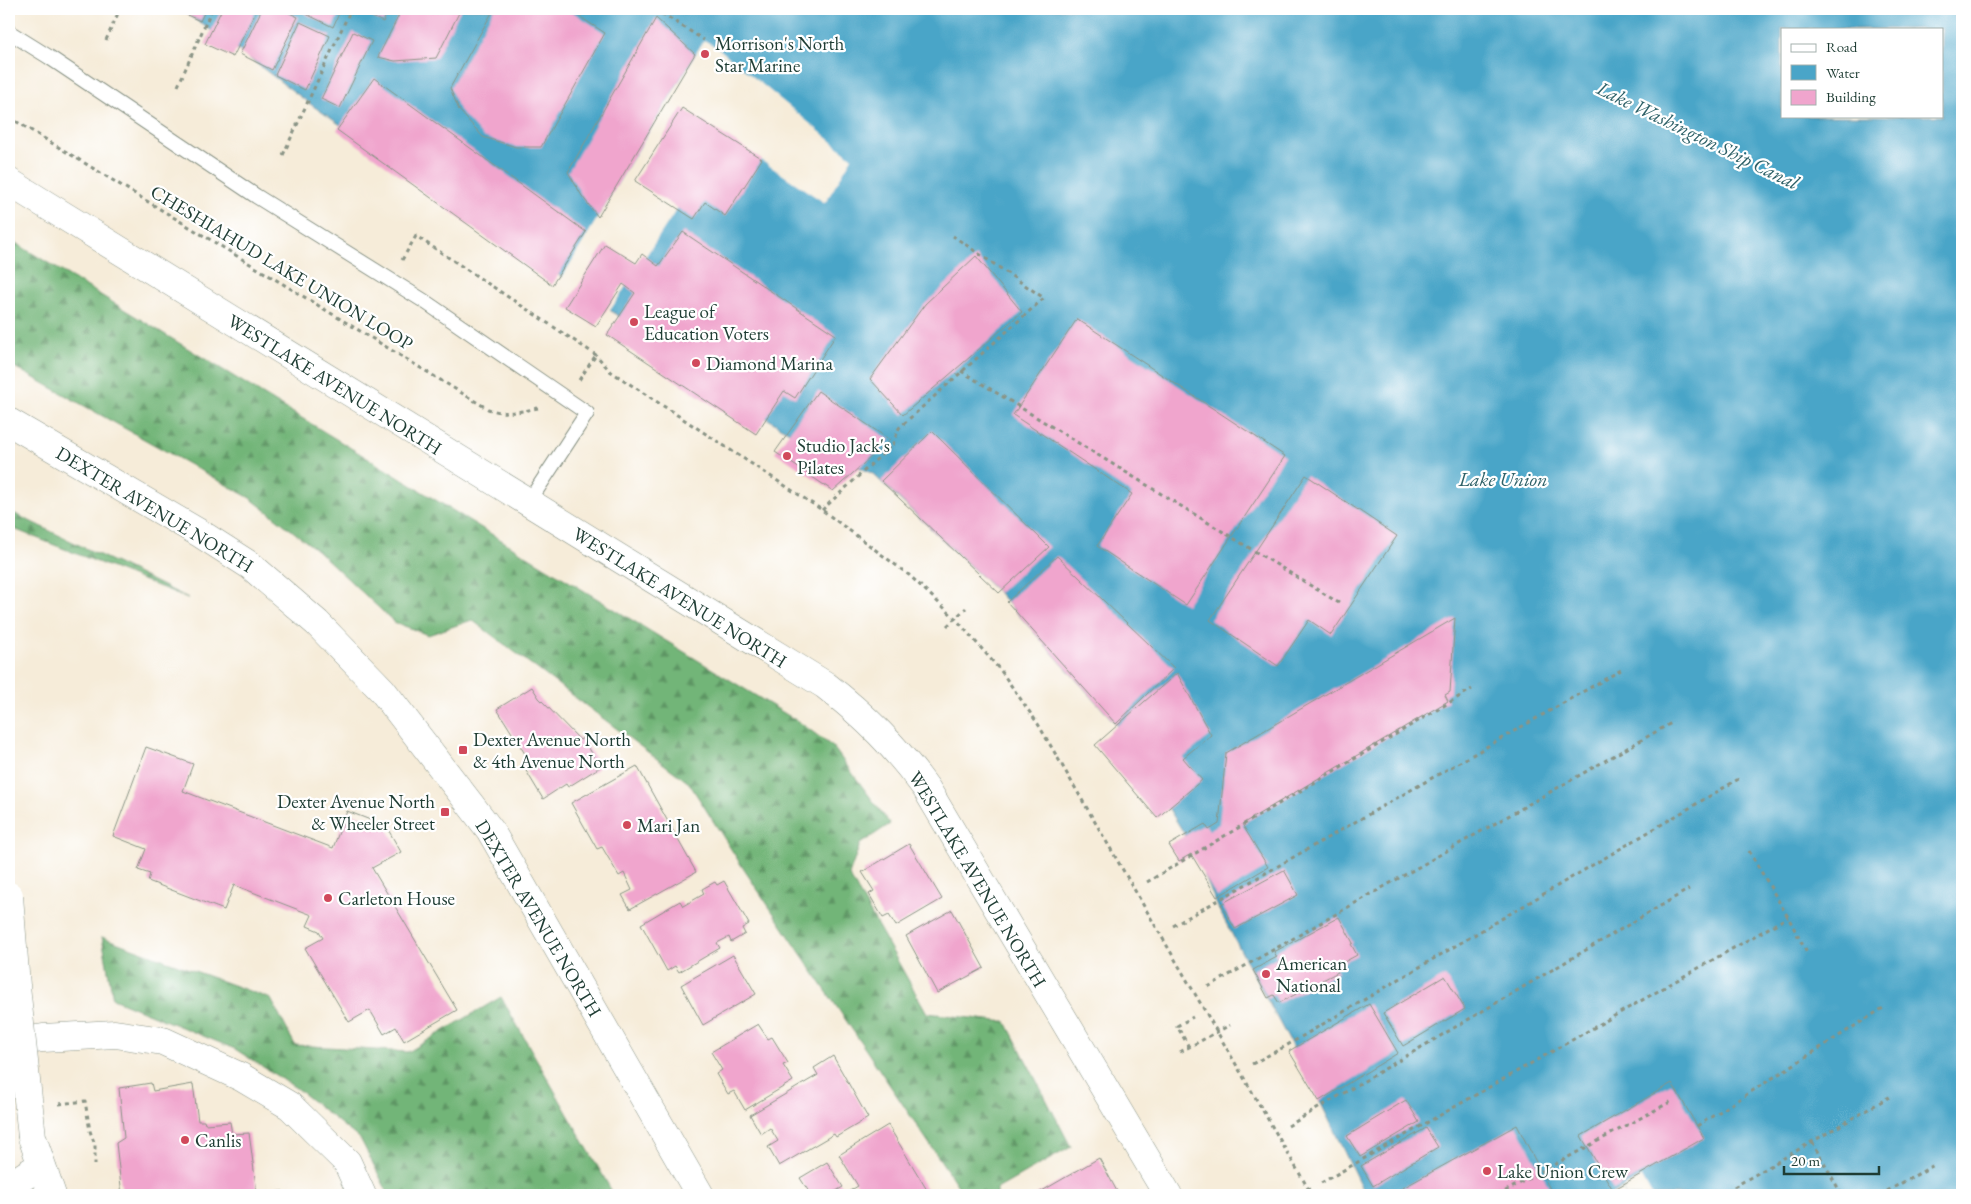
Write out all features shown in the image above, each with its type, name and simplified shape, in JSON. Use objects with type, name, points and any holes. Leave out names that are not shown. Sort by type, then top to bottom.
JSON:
[{"type":"main road","name":"WESTLAKE AVENUE NORTH","points":[[9,182],[825,685],[854,708],[880,732],[926,788],[1168,1195]]},
{"type":"main road","name":"DEXTER AVENUE NORTH","points":[[9,422],[201,534],[251,566],[317,623],[382,690],[490,830],[700,1195]]},
{"type":"main road","points":[[9,896],[16,986],[32,1137],[33,1183],[9,1186]]},
{"type":"main road","points":[[9,1043],[43,1038],[115,1034],[163,1041],[241,1078],[290,1106],[348,1162],[362,1195]]},
{"type":"main road","points":[[32,1137],[52,1195]]},
{"type":"lane","points":[[9,32],[256,196],[424,301],[587,413],[528,503]]},
{"type":"path","points":[[106,40],[120,9]]},
{"type":"path","points":[[178,86],[212,9]]},
{"type":"path","points":[[284,155],[351,9]]},
{"type":"path","points":[[655,9],[704,40]]},
{"type":"path","name":"CHESHIAHUD LAKE UNION LOOP","points":[[9,118],[488,409],[500,413],[513,413],[539,408]]},
{"type":"path","points":[[416,236],[596,355],[610,371],[822,510],[909,575],[955,618],[1001,671],[1038,724],[1312,1195]]},
{"type":"path","points":[[822,510],[894,444],[899,428],[1044,298],[953,236]]},
{"type":"path","points":[[574,387],[596,355]]},
{"type":"path","points":[[961,371],[1339,603]]},
{"type":"path","points":[[947,626],[966,608]]},
{"type":"path","points":[[1173,926],[1621,670]]},
{"type":"path","points":[[1147,882],[1472,689]]},
{"type":"path","points":[[1208,987],[1673,722]]},
{"type":"path","points":[[1252,1064],[1284,1047],[1742,777]]},
{"type":"path","points":[[1749,851],[1808,955]]},
{"type":"path","points":[[1288,1126],[1690,889]]},
{"type":"path","points":[[1321,1183],[1788,917]]},
{"type":"path","points":[[1697,1126],[1883,1008]]},
{"type":"path","points":[[1189,1047],[1177,1026],[1193,1017]]},
{"type":"path","points":[[1180,1052],[1230,1025]]},
{"type":"path","points":[[1720,1195],[1891,1096]]},
{"type":"path","points":[[71,1103],[85,1101],[90,1131],[95,1145],[95,1165]]},
{"type":"path","points":[[1498,1195],[1672,1101]]},
{"type":"path","points":[[1812,1142],[1842,1195]]},
{"type":"path","points":[[1880,1195],[1934,1165]]},
{"type":"green space","points":[[9,239],[802,724],[833,747],[890,824],[860,844],[849,875],[927,1013],[1006,1022],[1071,1147],[997,1189],[997,1195],[964,1195],[745,871],[689,783],[472,620],[428,635],[394,622],[317,550],[250,498],[9,364]]},
{"type":"green space","points":[[9,511],[188,598],[9,527]]},
{"type":"green space","points":[[102,937],[271,999],[295,1045],[408,1052],[501,997],[614,1195],[389,1195],[361,1140],[296,1088],[235,1049],[113,999]]},
{"type":"water","name":"Lake Union","points":[[179,9],[1962,9],[1962,1195],[1626,1195],[1622,1188],[1609,1195],[1365,1195],[1305,1070],[1219,910],[1192,846],[1116,724],[999,593],[873,474],[780,427],[313,106],[217,34]]},
{"type":"pier","points":[[704,40],[718,48],[852,158],[825,203],[725,136],[609,312],[561,279]]},
{"type":"pier","points":[[1642,1177],[1652,1195],[1626,1195],[1622,1188]]},
{"type":"building","points":[[174,9],[206,9],[200,21]]},
{"type":"building","points":[[222,9],[257,9],[233,57],[205,44]]},
{"type":"building","points":[[262,9],[281,9],[298,17],[272,70],[240,54]]},
{"type":"building","points":[[304,9],[341,9],[333,27],[302,12]]},
{"type":"building","points":[[360,9],[389,9],[383,22],[359,11]]},
{"type":"building","points":[[402,9],[461,9],[436,58],[395,61],[378,57]]},
{"type":"building","points":[[494,9],[568,9],[605,33],[541,147],[516,147],[483,137],[459,110],[450,88]]},
{"type":"building","points":[[656,18],[695,54],[598,217],[582,196],[568,172]]},
{"type":"building","points":[[300,22],[330,36],[305,90],[275,75]]},
{"type":"building","points":[[353,32],[372,41],[340,108],[321,99]]},
{"type":"building","points":[[374,78],[586,232],[552,285],[337,130]]},
{"type":"building","points":[[682,108],[762,159],[725,216],[705,202],[694,219],[635,181]]},
{"type":"building","points":[[683,232],[836,335],[795,398],[784,391],[756,434],[607,335],[635,293],[623,284],[596,326],[565,307],[605,244],[636,263],[642,254],[658,266]]},
{"type":"building","points":[[976,256],[1022,312],[903,415],[870,379],[925,304]]},
{"type":"building","points":[[1077,319],[1285,456],[1186,605],[1097,546],[1132,494],[1013,415]]},
{"type":"building","points":[[818,391],[890,440],[833,491],[775,452]]},
{"type":"building","points":[[932,431],[1049,547],[999,593],[881,481]]},
{"type":"building","points":[[1306,475],[1397,536],[1331,635],[1309,620],[1278,666],[1210,620]]},
{"type":"building","points":[[1057,556],[1174,668],[1116,724],[1007,602]]},
{"type":"building","points":[[1455,618],[1450,692],[1445,695],[1448,701],[1242,824],[1268,867],[1217,897],[1191,854],[1179,861],[1169,845],[1205,824],[1209,830],[1219,824],[1226,753]]},
{"type":"building","points":[[1177,673],[1211,735],[1183,758],[1202,780],[1157,818],[1095,745]]},
{"type":"building","points":[[532,687],[539,698],[580,740],[583,738],[600,767],[568,787],[566,784],[543,799],[525,769],[532,765],[497,709]]},
{"type":"building","name":"Carleton House","points":[[146,747],[193,764],[183,791],[333,848],[347,811],[386,826],[401,852],[372,868],[457,1010],[404,1041],[396,1027],[384,1034],[370,1010],[349,1022],[305,948],[323,938],[319,931],[307,926],[312,915],[234,885],[224,910],[148,881],[150,874],[138,870],[146,849],[113,836]]},
{"type":"building","name":"Mari Jan","points":[[637,766],[696,872],[630,909],[622,895],[632,890],[624,873],[619,876],[602,847],[597,849],[571,803]]},
{"type":"building","points":[[909,844],[942,899],[896,926],[889,915],[883,918],[869,894],[874,891],[862,872]]},
{"type":"building","points":[[1284,870],[1298,895],[1235,929],[1221,904]]},
{"type":"building","points":[[724,881],[749,924],[742,928],[745,934],[731,942],[729,937],[717,943],[720,948],[679,972],[675,966],[667,971],[641,924],[680,901],[683,906],[704,894],[702,889],[715,882],[717,885]]},
{"type":"building","points":[[952,910],[984,968],[937,993],[906,936]]},
{"type":"building","points":[[1339,917],[1353,943],[1351,944],[1357,955],[1335,967],[1338,972],[1279,1003],[1274,995],[1268,998],[1253,970],[1277,957],[1274,952]]},
{"type":"building","points":[[733,955],[756,994],[703,1025],[681,985]]},
{"type":"building","points":[[1445,976],[1465,1009],[1403,1046],[1383,1013]]},
{"type":"building","points":[[1369,1004],[1398,1053],[1319,1101],[1289,1051]]},
{"type":"building","points":[[758,1024],[768,1039],[772,1037],[788,1063],[783,1065],[793,1081],[745,1110],[734,1091],[728,1094],[716,1074],[722,1070],[711,1052]]},
{"type":"building","points":[[833,1056],[868,1118],[836,1137],[834,1134],[779,1166],[768,1147],[778,1141],[770,1128],[761,1134],[750,1115],[818,1075],[814,1068]]},
{"type":"building","name":"Canlis","points":[[151,1083],[153,1091],[193,1084],[198,1121],[204,1121],[205,1124],[230,1122],[232,1134],[249,1133],[257,1193],[283,1191],[284,1195],[122,1195],[116,1143],[124,1138],[119,1088]]},
{"type":"building","points":[[1672,1083],[1704,1138],[1613,1190],[1581,1136]]},
{"type":"building","points":[[1406,1100],[1419,1122],[1360,1157],[1347,1136]]},
{"type":"building","points":[[888,1125],[930,1195],[843,1195],[858,1186],[839,1155]]},
{"type":"building","name":"Lake Union Crew","points":[[1517,1125],[1553,1195],[1390,1195]]},
{"type":"building","points":[[1426,1128],[1438,1147],[1373,1186],[1361,1166]]},
{"type":"building","points":[[1099,1158],[1119,1195],[1035,1195]]},
{"type":"building","points":[[827,1162],[843,1187],[829,1195],[811,1195],[800,1178]]},
{"type":"place","name":"Morrison's North Star Marine","points":[[705,54]]},
{"type":"place","name":"League of Education Voters","points":[[634,322]]},
{"type":"place","name":"Diamond Marina","points":[[696,363]]},
{"type":"place","name":"Studio Jack's Pilates","points":[[787,456]]},
{"type":"place","name":"Dexter Avenue North & 4th Avenue North","points":[[463,750]]},
{"type":"place","name":"Dexter Avenue North & Wheeler Street","points":[[445,812]]},
{"type":"place","name":"Mari Jan","points":[[627,825]]},
{"type":"place","name":"Carleton House","points":[[328,898]]},
{"type":"place","name":"American National","points":[[1266,974]]},
{"type":"place","name":"Canlis","points":[[185,1140]]},
{"type":"place","name":"Lake Union Crew","points":[[1487,1171]]},
{"type":"water label","name":"Lake Washington Ship Canal","points":[[1698,135]]}]
